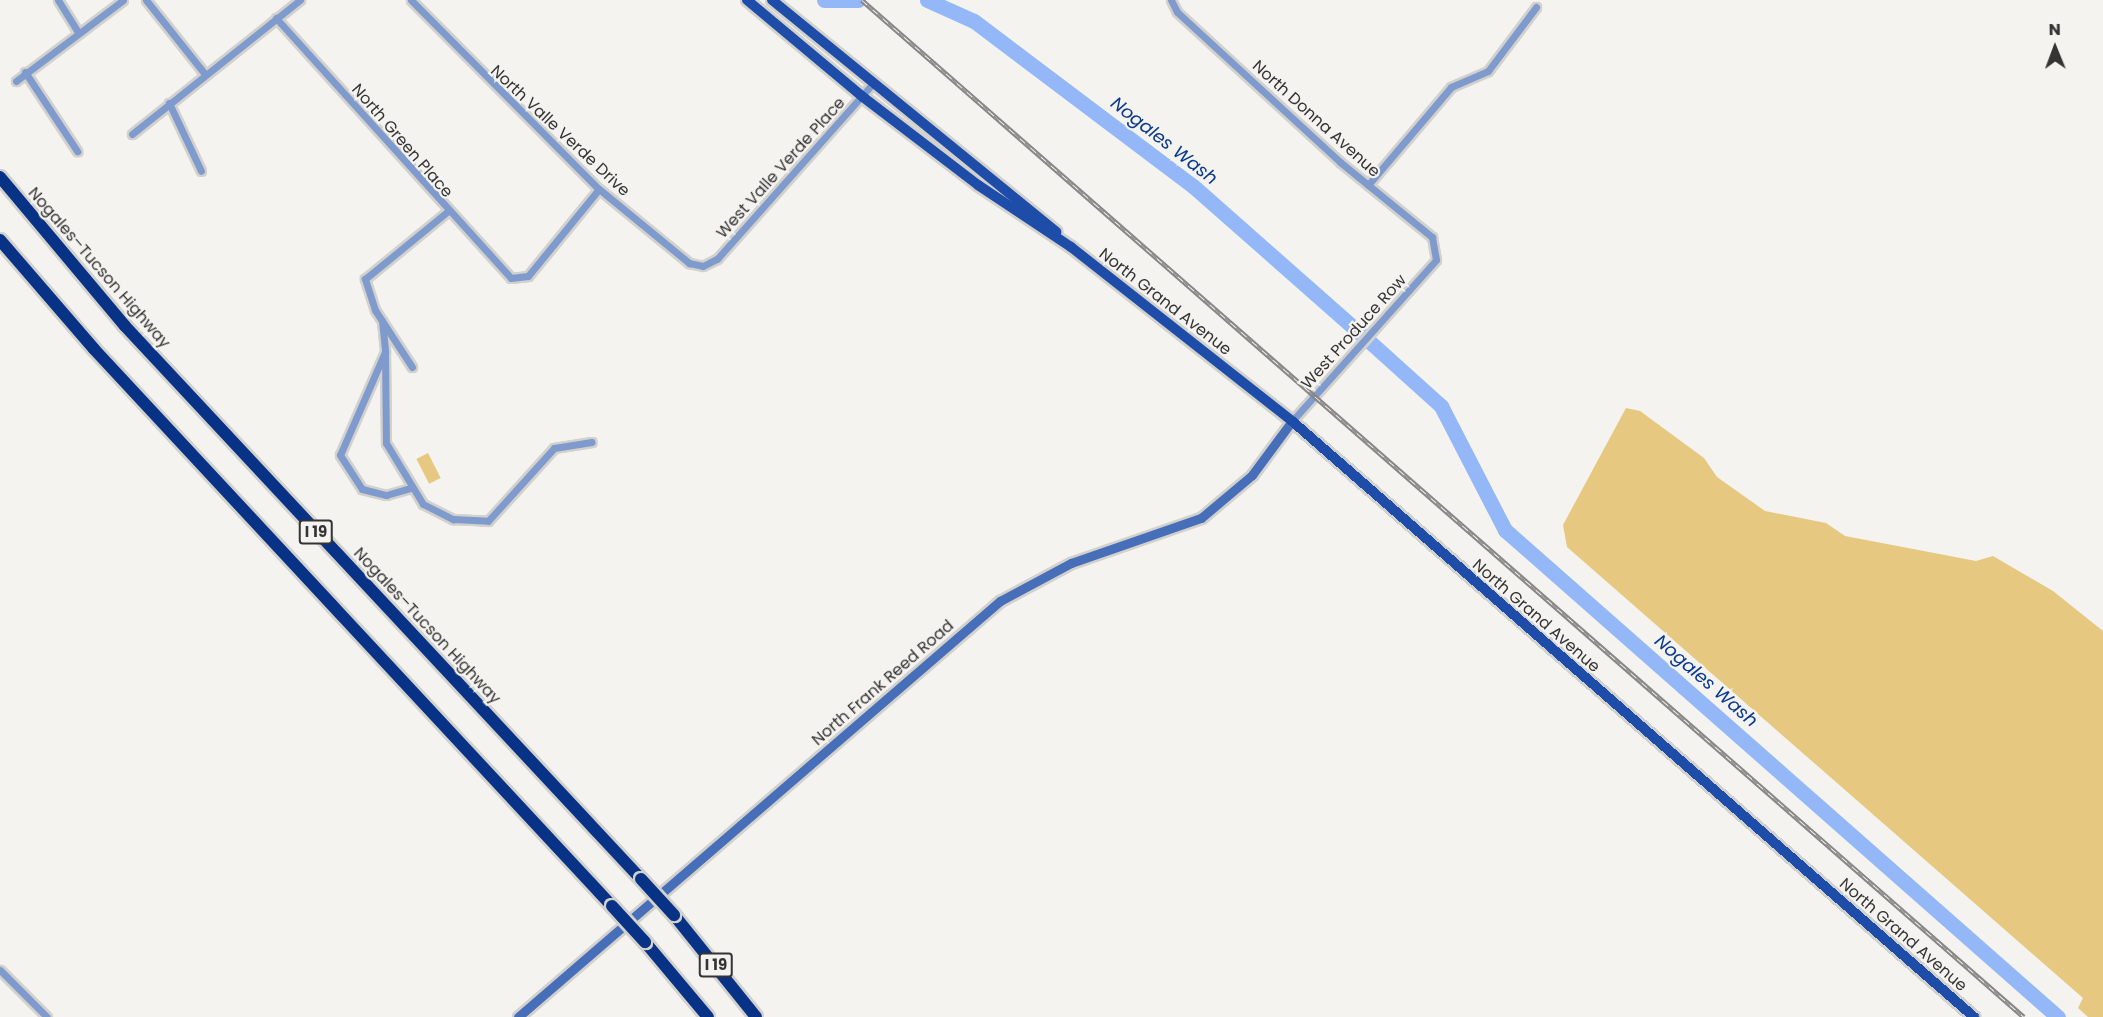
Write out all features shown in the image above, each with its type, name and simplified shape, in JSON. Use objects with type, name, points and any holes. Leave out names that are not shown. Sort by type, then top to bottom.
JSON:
[{"type":"highway","name":"Nogales–Tucson Highway","points":[[0,177],[125,326],[674,915],[756,1017]]},
{"type":"highway","name":"I 19","points":[[0,240],[102,358],[612,906],[708,1017]]},
{"type":"main road","name":"North Grand Avenue","points":[[747,0],[862,97],[978,185],[1071,247],[1292,421],[1974,1017]]},
{"type":"main road","name":"North Grand Avenue","points":[[772,0],[1031,207],[1071,247]]},
{"type":"street","points":[[58,0],[76,30]]},
{"type":"street","points":[[16,81],[76,30],[123,0]]},
{"type":"street","points":[[146,0],[204,73]]},
{"type":"street","points":[[132,134],[204,73],[300,0]]},
{"type":"street","name":"North Valle Verde Drive","points":[[411,0],[599,189],[689,262],[702,266]]},
{"type":"street","name":"North Donna Avenue","points":[[1171,0],[1177,12],[1368,185],[1432,237],[1436,260]]},
{"type":"street","points":[[1368,185],[1451,87],[1488,71],[1536,7]]},
{"type":"street","name":"North Green Place","points":[[276,18],[447,212],[511,278],[528,276],[599,189]]},
{"type":"street","points":[[25,72],[77,151]]},
{"type":"street","name":"West Valle Verde Place","points":[[702,266],[717,259],[874,82]]},
{"type":"street","points":[[169,103],[201,171]]},
{"type":"street","points":[[412,367],[375,310],[365,279],[447,212]]},
{"type":"street","name":"West Produce Row","points":[[1292,421],[1436,260]]},
{"type":"street","points":[[382,321],[385,352],[382,428],[410,488],[434,510],[482,523],[524,487],[554,448],[592,442]]},
{"type":"street","points":[[385,352],[340,455],[362,489],[386,495],[410,488]]},
{"type":"street","name":"North Frank Reed Road","points":[[518,1017],[1000,601],[1071,563],[1200,518],[1252,475],[1292,421]]},
{"type":"street","points":[[0,970],[47,1017]]},
{"type":"shaded area","points":[[1626,408],[1640,411],[1704,458],[1717,477],[1765,511],[1826,523],[1845,536],[1976,561],[1993,556],[2053,591],[2103,631],[2103,1017],[2088,1017],[2078,1008],[2083,998],[1567,547],[1563,525]]},
{"type":"shaded area","points":[[428,453],[441,478],[429,484],[416,459]]},
{"type":"waterway","name":"Nogales Wash","points":[[824,0],[858,0]]},
{"type":"waterway","name":"Nogales Wash","points":[[927,0],[974,21],[1193,186],[1362,335]]},
{"type":"waterway","name":"Nogales Wash","points":[[1370,342],[1441,406],[1505,530],[2058,1017]]},
{"type":"railway","points":[[862,0],[2024,1017]]}]
